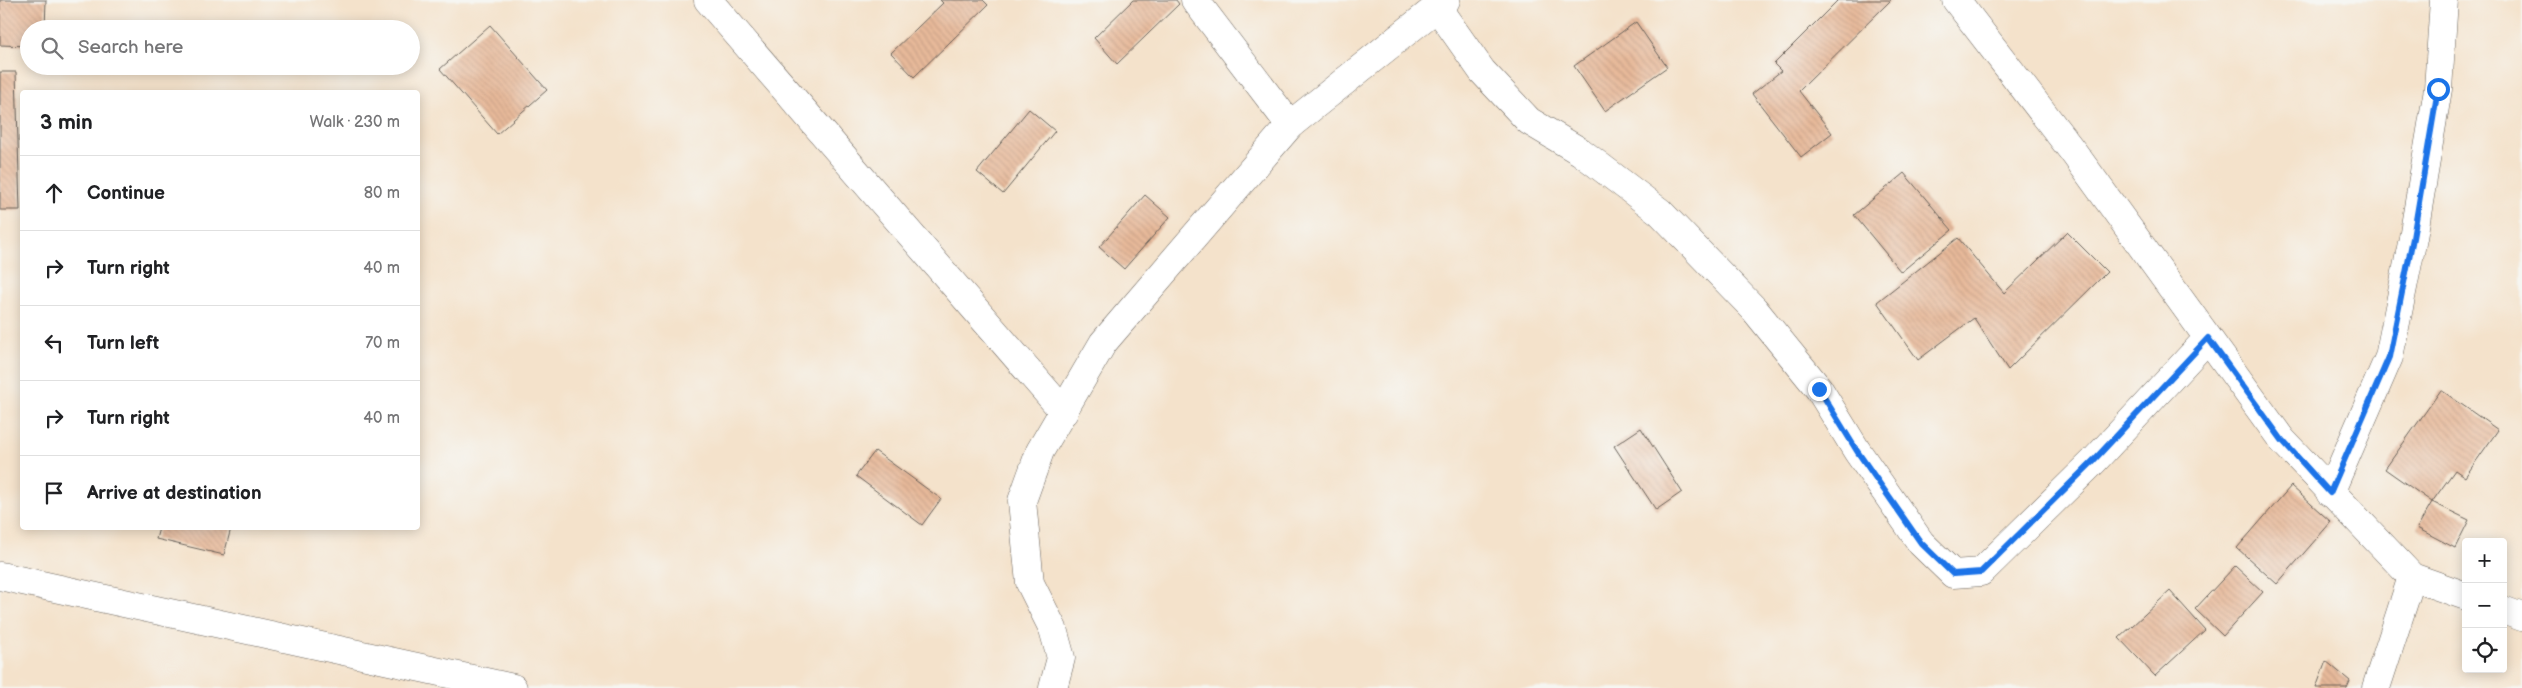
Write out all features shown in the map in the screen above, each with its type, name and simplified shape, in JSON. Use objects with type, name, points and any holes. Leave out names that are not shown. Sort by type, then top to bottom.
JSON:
[{"type":"street","points":[[708,0],[1064,412]]},
{"type":"street","points":[[1196,0],[1290,125]]},
{"type":"street","points":[[1956,0],[2074,152],[2282,440],[2330,493],[2412,577],[2462,595]]},
{"type":"street","points":[[2330,493],[2389,357],[2413,238],[2438,89],[2444,0]]},
{"type":"street","points":[[1053,688],[1061,658],[1053,629],[1030,583],[1022,500],[1040,451],[1103,343],[1290,125],[1442,4],[1482,71],[1529,121],[1581,152],[1660,212],[1754,308],[1819,389],[1857,451],[1921,543],[1953,574],[1981,572],[2094,460],[2208,338]]},
{"type":"street","points":[[0,576],[513,688]]},
{"type":"street","points":[[2376,688],[2412,577]]},
{"type":"street","points":[[2507,611],[2522,617]]},
{"type":"building","points":[[0,0],[46,0],[45,20],[20,20],[20,46],[0,45]]},
{"type":"building","points":[[940,0],[983,0],[988,5],[914,77],[891,53],[943,3]]},
{"type":"building","points":[[1133,0],[1176,0],[1179,4],[1117,64],[1094,38]]},
{"type":"building","points":[[1838,0],[1891,0],[1799,91],[1832,133],[1801,157],[1752,94],[1781,71],[1774,64]]},
{"type":"building","points":[[1636,22],[1667,67],[1605,111],[1574,66]]},
{"type":"building","points":[[490,25],[547,90],[497,134],[440,69]]},
{"type":"building","points":[[0,72],[16,72],[20,210],[0,210]]},
{"type":"building","points":[[1029,109],[1055,131],[1003,194],[977,172]]},
{"type":"building","points":[[1904,173],[1952,230],[1901,272],[1854,215]]},
{"type":"building","points":[[1145,195],[1170,217],[1124,269],[1099,247]]},
{"type":"building","points":[[2067,232],[2107,272],[2008,370],[1974,318],[1918,360],[1877,302],[1958,238],[2004,293]]},
{"type":"building","points":[[2441,390],[2498,430],[2465,477],[2455,470],[2432,502],[2385,469]]},
{"type":"building","points":[[1641,428],[1682,492],[1656,510],[1614,446]]},
{"type":"building","points":[[875,451],[941,499],[922,525],[856,476]]},
{"type":"building","points":[[2291,486],[2331,522],[2277,584],[2237,548]]},
{"type":"building","points":[[2432,502],[2469,520],[2455,548],[2417,528]]},
{"type":"building","points":[[158,530],[230,530],[224,555],[156,539]]},
{"type":"building","points":[[2235,566],[2263,592],[2223,636],[2195,609]]},
{"type":"building","points":[[2170,591],[2205,630],[2155,676],[2119,638]]},
{"type":"building","points":[[2326,661],[2350,681],[2347,688],[2316,688]]},
{"type":"route","points":[[1819,389],[1857,451],[1921,543],[1953,574],[1981,572],[2094,460],[2208,338],[2282,440],[2330,493],[2389,357],[2413,238],[2438,89]]}]
